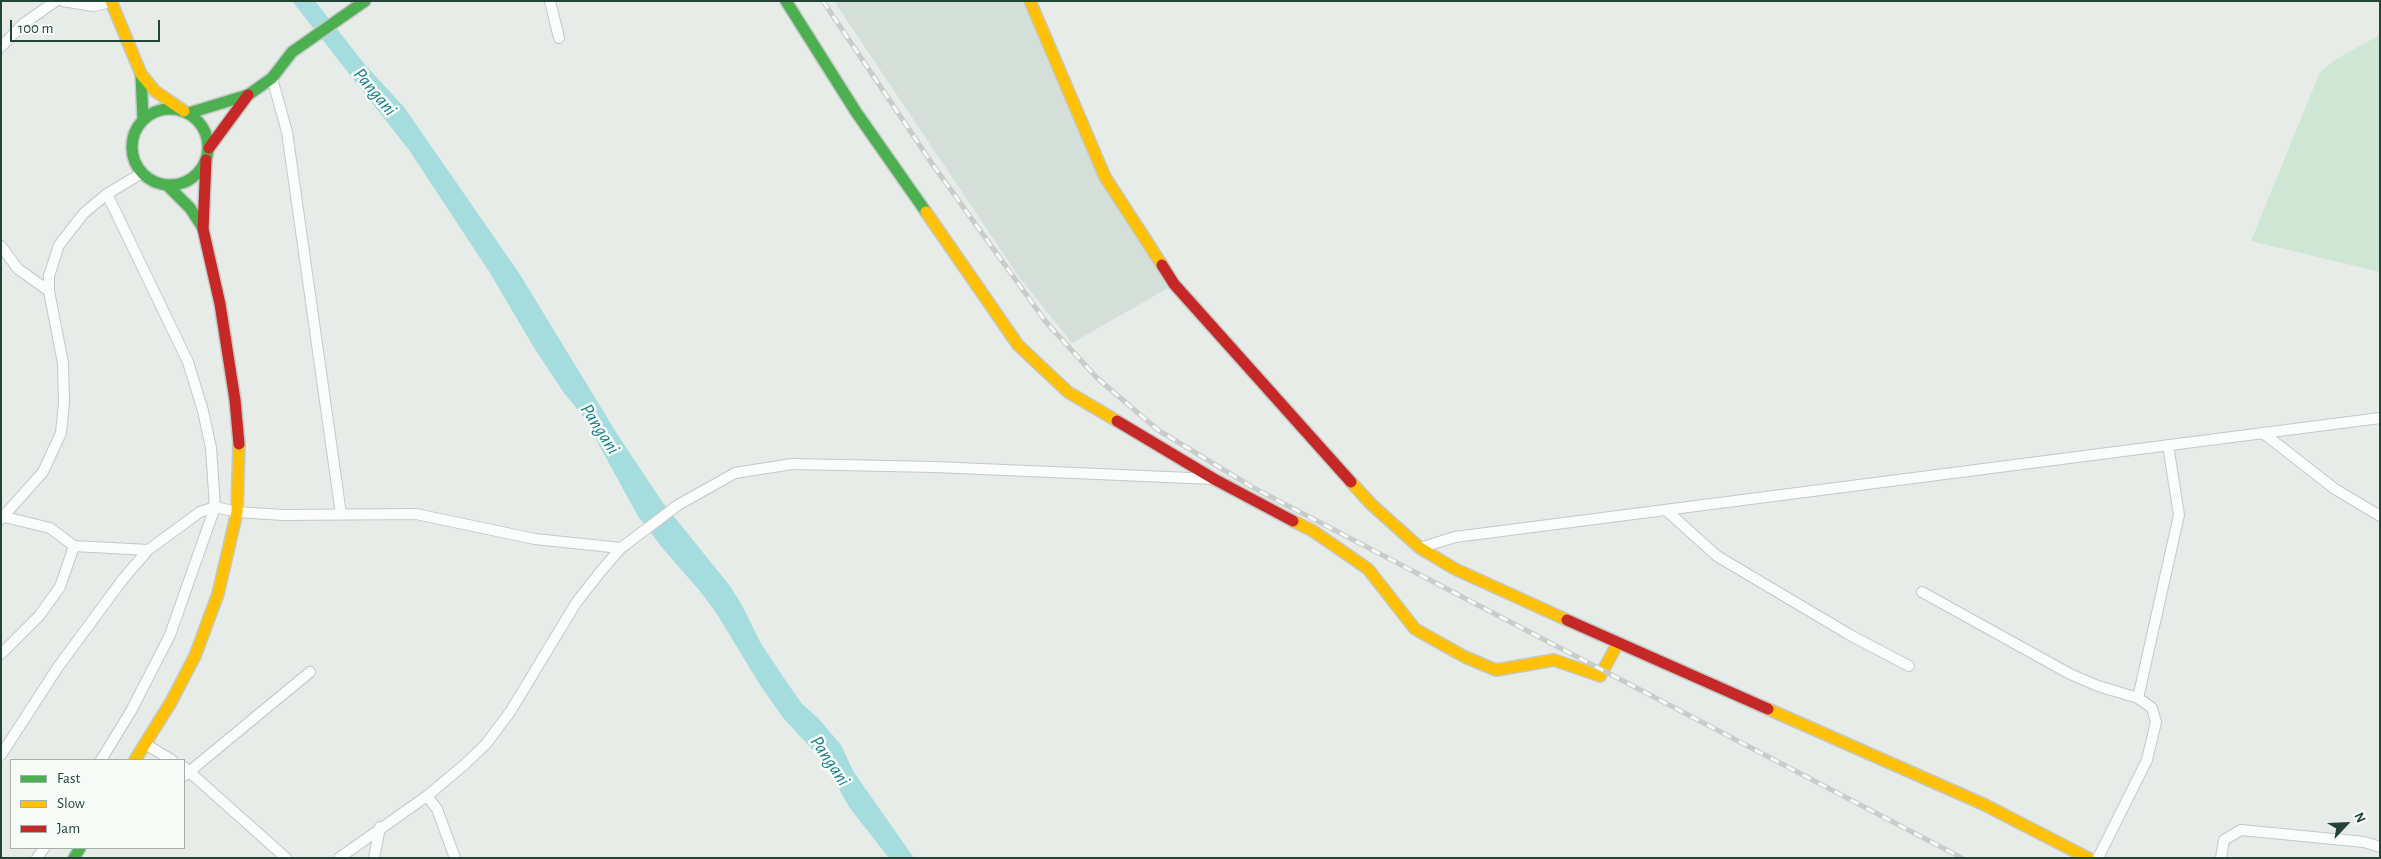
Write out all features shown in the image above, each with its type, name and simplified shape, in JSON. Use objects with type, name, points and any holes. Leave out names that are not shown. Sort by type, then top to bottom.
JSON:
[{"type":"main road","points":[[786,1],[856,112],[1018,345],[1068,392],[1214,479],[1313,531],[1368,569],[1415,628],[1465,658],[1496,670],[1554,660],[1600,676],[1618,643]]},
{"type":"main road","points":[[1030,1],[1105,177],[1174,284],[1279,404],[1371,504],[1420,548],[1455,569],[1983,804],[2088,858]]},
{"type":"main road","points":[[111,2],[141,74],[155,92],[187,112],[204,128],[209,148]]},
{"type":"main road","points":[[136,759],[171,702],[195,656],[218,594],[237,512],[239,441],[235,400],[220,304],[203,229],[203,195],[209,148],[248,95],[272,78],[292,52],[362,3]]},
{"type":"main road","points":[[141,74],[143,119]]},
{"type":"main road","points":[[206,160],[200,171],[192,179],[181,184],[168,186],[154,182],[142,174],[134,161],[131,146],[134,132],[143,119],[155,111],[169,108],[187,112],[248,95]]},
{"type":"main road","points":[[168,186],[190,208],[203,229]]},
{"type":"street","points":[[3,42],[56,1]]},
{"type":"street","points":[[63,1],[93,6],[111,2]]},
{"type":"street","points":[[550,1],[559,38]]},
{"type":"street","points":[[272,78],[287,132],[341,514]]},
{"type":"street","points":[[142,174],[107,194],[84,213],[59,245],[49,276],[49,291],[63,363],[64,402],[61,433],[43,472],[2,517],[50,528],[74,546],[148,550]]},
{"type":"street","points":[[102,759],[131,711],[170,635],[215,507],[211,448],[204,411],[188,362],[107,194]]},
{"type":"street","points":[[1,246],[18,269],[49,291]]},
{"type":"street","points":[[1420,548],[1455,537],[2380,418]]},
{"type":"street","points":[[2263,433],[2334,489],[2380,516]]},
{"type":"street","points":[[2138,698],[2179,515],[2168,446]]},
{"type":"street","points":[[339,858],[380,827],[427,796],[486,744],[510,712],[576,603],[600,571],[621,548],[678,505],[735,473],[792,464],[935,467],[1214,479]]},
{"type":"street","points":[[1,754],[58,666],[118,586],[148,550],[185,521],[200,512],[215,507],[237,512],[416,514],[535,539],[621,548]]},
{"type":"street","points":[[1666,510],[1717,556],[1850,635],[1909,666]]},
{"type":"street","points":[[1,654],[39,616],[60,587],[74,546]]},
{"type":"street","points":[[1922,592],[2070,674],[2098,686],[2138,698],[2152,708],[2156,722],[2147,760],[2098,858]]},
{"type":"street","points":[[286,858],[186,771],[310,672]]},
{"type":"street","points":[[144,744],[170,759]]},
{"type":"street","points":[[427,796],[437,809],[455,858]]},
{"type":"street","points":[[374,858],[380,827]]},
{"type":"street","points":[[2221,858],[2224,840],[2240,830],[2364,842],[2380,847]]},
{"type":"shaded area","points":[[834,1],[1022,1],[1099,180],[1168,288],[1072,343],[1019,277]]},
{"type":"green space","points":[[2380,35],[2380,272],[2251,241],[2320,72],[2338,58]]},
{"type":"water","name":"Pangani","points":[[292,1],[315,1],[366,66],[404,107],[519,273],[619,437],[663,503],[730,586],[743,607],[760,642],[786,681],[802,704],[818,718],[841,745],[853,771],[914,858],[889,858],[849,807],[830,773],[814,751],[784,719],[760,685],[717,614],[638,516],[583,416],[564,393],[533,346],[490,273],[409,150]]},
{"type":"railway","points":[[823,1],[933,165],[1046,322],[1097,378],[1158,430],[1252,487],[1962,858]]},
{"type":"traffic: fast","points":[[189,113],[248,95],[272,78],[292,52],[365,1]]},
{"type":"traffic: fast","points":[[786,1],[856,112],[926,212]]},
{"type":"traffic: fast","points":[[141,74],[143,119]]},
{"type":"traffic: fast","points":[[163,109],[177,109],[191,115],[202,126],[208,140],[208,147],[205,162],[197,174],[177,185],[163,185],[149,179],[138,168],[132,154],[132,140],[138,126],[149,115],[163,109]]},
{"type":"traffic: fast","points":[[168,186],[190,208],[203,228]]},
{"type":"traffic: fast","points":[[74,858],[79,849]]},
{"type":"traffic: slow","points":[[111,1],[141,74],[155,91],[184,111]]},
{"type":"traffic: slow","points":[[1030,1],[1105,177],[1162,265]]},
{"type":"traffic: slow","points":[[926,212],[1018,345],[1068,392],[1117,421]]},
{"type":"traffic: slow","points":[[136,759],[171,702],[195,656],[218,594],[237,512],[239,444]]},
{"type":"traffic: slow","points":[[1351,482],[1371,504],[1420,548],[1455,569],[1567,620]]},
{"type":"traffic: slow","points":[[1293,521],[1313,531],[1368,569],[1415,629],[1465,657],[1496,670],[1554,660],[1600,676],[1618,643]]},
{"type":"traffic: slow","points":[[1768,709],[1983,804],[2088,858]]},
{"type":"traffic: jam","points":[[209,148],[248,95]]},
{"type":"traffic: jam","points":[[206,160],[203,229],[220,304],[235,400],[239,444]]},
{"type":"traffic: jam","points":[[1162,265],[1174,284],[1351,482]]},
{"type":"traffic: jam","points":[[1117,421],[1214,479],[1293,521]]},
{"type":"traffic: jam","points":[[1567,620],[1768,709]]}]
